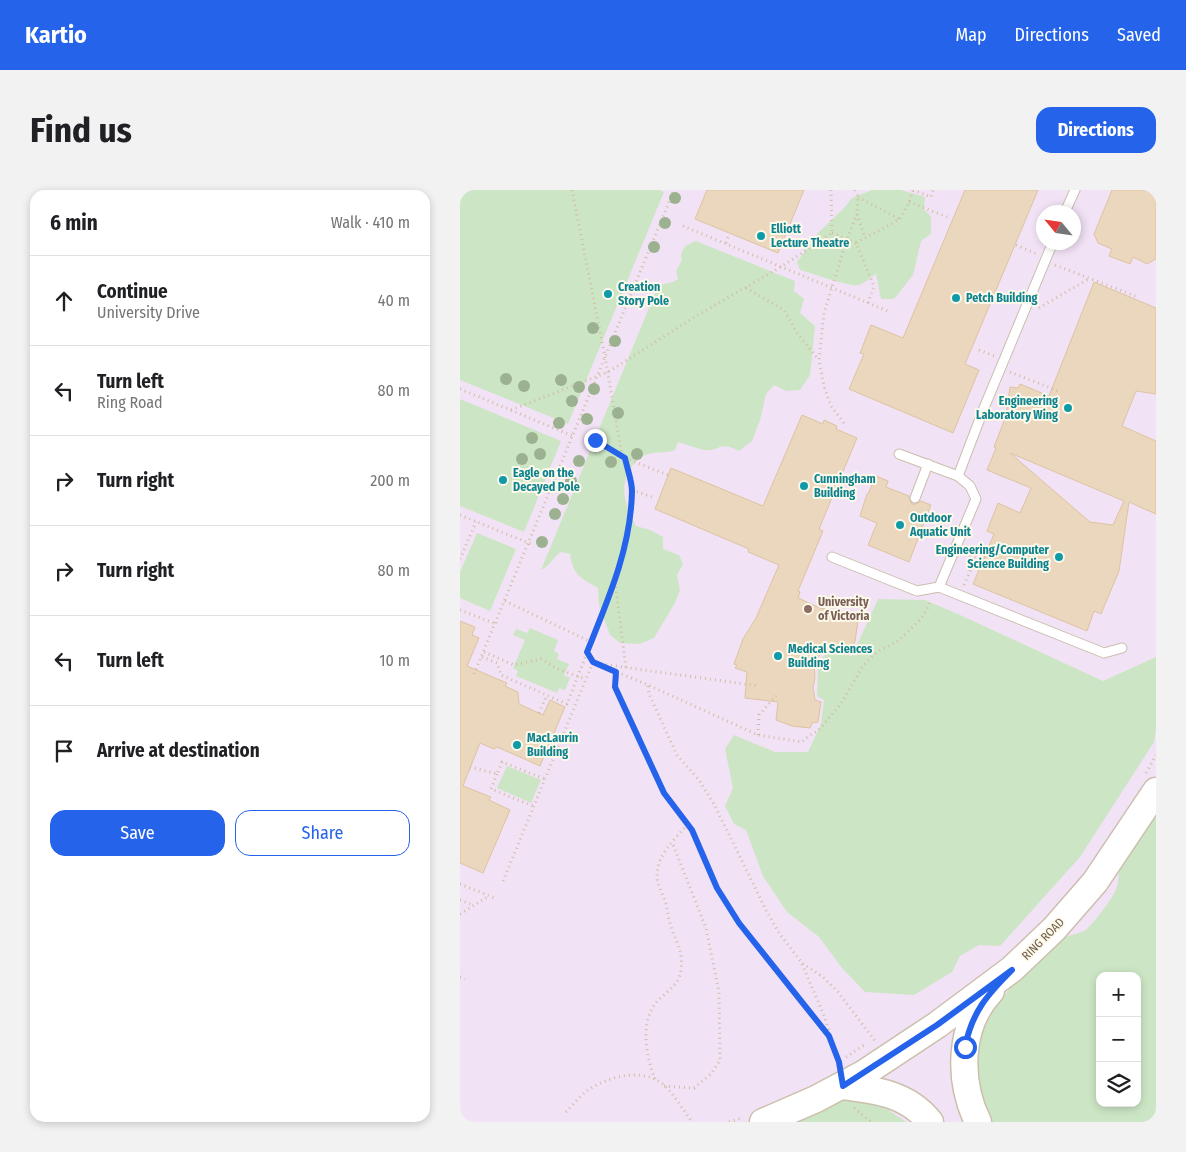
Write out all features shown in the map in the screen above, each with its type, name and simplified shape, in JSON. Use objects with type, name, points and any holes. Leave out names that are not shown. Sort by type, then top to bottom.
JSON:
[{"type":"street","name":"RING ROAD","points":[[763,1122],[841,1074],[937,1025],[1012,970],[1054,929],[1095,882],[1150,784]]},
{"type":"street","points":[[978,1122],[971,1108],[965,1078],[965,1047],[968,1033],[980,1006],[988,994],[1012,970]]},
{"type":"street","points":[[841,1074],[893,1095],[917,1109],[930,1122]]},
{"type":"lane","points":[[1068,205],[1074,190]]},
{"type":"lane","points":[[958,476],[1050,250]]},
{"type":"lane","points":[[899,454],[958,476],[970,486],[976,499],[935,588]]},
{"type":"lane","points":[[914,498],[928,464]]},
{"type":"lane","points":[[832,557],[916,591],[935,588],[960,595],[1104,653],[1122,648]]},
{"type":"path","points":[[482,656],[497,663],[501,676],[567,704],[625,551],[632,490],[572,190]]},
{"type":"path","points":[[474,674],[530,544],[674,190]]},
{"type":"path","points":[[831,190],[832,233]]},
{"type":"path","points":[[844,423],[831,406],[824,386],[819,360],[824,313],[847,239],[857,214],[858,197],[856,190]]},
{"type":"path","points":[[856,243],[900,219],[913,190],[931,197],[934,190]]},
{"type":"path","points":[[858,197],[900,219]]},
{"type":"path","points":[[909,202],[947,217]]},
{"type":"path","points":[[857,214],[865,238]]},
{"type":"path","points":[[683,226],[890,312]]},
{"type":"path","points":[[832,233],[856,243],[874,286],[868,303]]},
{"type":"path","points":[[511,410],[608,372],[698,314],[781,267],[832,233]]},
{"type":"path","points":[[726,243],[729,234]]},
{"type":"path","points":[[1016,245],[1025,249]]},
{"type":"path","points":[[1045,262],[1090,277],[1138,297]]},
{"type":"path","points":[[1017,328],[1042,305],[1090,277]]},
{"type":"path","points":[[746,288],[784,310],[797,333],[819,360]]},
{"type":"path","points":[[1001,368],[1061,392]]},
{"type":"path","points":[[460,389],[573,436]]},
{"type":"path","points":[[595,440],[624,456],[668,475]]},
{"type":"path","points":[[632,490],[654,498]]},
{"type":"path","points":[[460,515],[530,544]]},
{"type":"path","points":[[460,559],[476,522]]},
{"type":"path","points":[[966,554],[976,558],[993,556]]},
{"type":"path","points":[[960,595],[976,558]]},
{"type":"path","points":[[615,581],[626,668]]},
{"type":"path","points":[[587,652],[594,663],[648,685],[758,735],[802,742],[818,731],[840,705],[863,666],[877,652],[898,641],[921,619],[935,588]]},
{"type":"path","points":[[505,600],[591,642]]},
{"type":"path","points":[[460,610],[496,624]]},
{"type":"path","points":[[484,652],[514,665],[541,659],[558,669],[585,679]]},
{"type":"path","points":[[594,663],[759,686]]},
{"type":"path","points":[[503,881],[585,679],[594,663]]},
{"type":"path","points":[[616,672],[615,687],[655,775],[664,793],[692,830],[717,888],[739,923],[829,1036]]},
{"type":"path","points":[[648,685],[649,694],[677,755],[705,789],[773,922],[788,947],[802,963],[824,1018],[841,1074],[874,1039]]},
{"type":"path","points":[[539,713],[547,695]]},
{"type":"path","points":[[758,735],[758,715],[776,696]]},
{"type":"path","points":[[1150,784],[1156,755]]},
{"type":"path","points":[[533,806],[491,789],[502,762],[545,779]]},
{"type":"path","points":[[470,767],[497,774]]},
{"type":"path","points":[[655,1080],[649,1065],[646,1028],[652,1008],[672,990],[681,973],[681,951],[672,930],[666,903],[658,881],[657,868],[664,853],[688,824]]},
{"type":"path","points":[[664,1086],[694,1088],[711,1074],[720,1060],[719,992],[706,928],[672,842]]},
{"type":"path","points":[[460,884],[497,899]]},
{"type":"path","points":[[460,914],[489,896]]},
{"type":"path","points":[[460,900],[473,905]]},
{"type":"path","points":[[460,977],[464,979]]},
{"type":"path","points":[[566,1112],[587,1091],[601,1083],[619,1077],[634,1075],[646,1076],[664,1086],[692,1122]]},
{"type":"shaded area","name":"University of Victoria","points":[[460,190],[1156,190],[1156,1122],[460,1122]]},
{"type":"green space","points":[[460,190],[659,190],[664,192],[568,424],[460,380]]},
{"type":"green space","points":[[872,190],[901,190],[925,197],[924,209],[931,217],[931,234],[921,241],[913,275],[894,299],[881,299],[876,274],[859,285],[848,284],[800,270],[797,262],[818,233],[852,198]]},
{"type":"green space","points":[[696,241],[795,281],[794,291],[804,299],[800,313],[815,326],[810,375],[800,390],[786,391],[774,385],[766,394],[760,420],[752,441],[739,451],[727,446],[710,450],[698,449],[678,442],[675,450],[645,455],[632,466],[627,475],[624,490],[629,512],[636,526],[650,530],[663,537],[663,549],[679,555],[683,564],[677,575],[680,590],[675,603],[654,638],[640,644],[620,643],[610,635],[599,605],[598,588],[575,572],[570,554],[561,552],[541,570],[658,286],[678,279],[676,271],[682,260],[681,254],[685,246]]},
{"type":"green space","points":[[460,399],[561,441],[524,532],[460,506]]},
{"type":"green space","points":[[477,533],[516,549],[490,611],[460,598],[460,572]]},
{"type":"green space","points":[[878,599],[925,600],[1103,681],[1156,657],[1156,729],[1154,742],[1080,857],[1000,946],[979,945],[960,956],[952,972],[914,995],[865,992],[842,968],[819,937],[787,912],[763,876],[746,830],[734,824],[725,806],[733,788],[725,749],[734,735],[775,752],[808,752],[821,724],[824,700],[817,696],[818,664],[826,653],[852,656]]},
{"type":"green space","points":[[530,628],[558,640],[554,651],[559,654],[557,659],[569,664],[564,675],[570,678],[565,690],[559,688],[557,693],[516,676],[518,671],[513,668],[525,640],[513,635],[516,629],[527,633]]},
{"type":"green space","points":[[507,766],[541,780],[531,803],[497,788]]},
{"type":"green space","points":[[1156,811],[1156,1122],[990,1122],[979,1091],[976,1075],[976,1059],[983,1031],[1006,993],[1047,948],[1058,940],[1084,931],[1097,918],[1116,889],[1118,867]]},
{"type":"green space","points":[[838,1098],[878,1103],[906,1122],[777,1122]]},
{"type":"building","name":"Elliott Lecture Theatre","points":[[707,190],[804,190],[778,253],[695,219]]},
{"type":"building","name":"Petch Building","points":[[965,190],[1038,190],[965,364],[979,370],[953,433],[849,389],[864,354],[860,353],[871,325],[903,338]]},
{"type":"building","points":[[1112,190],[1147,190],[1156,194],[1156,259],[1147,264],[1133,257],[1130,264],[1109,256],[1112,249],[1098,243],[1094,234]]},
{"type":"building","name":"Engineering Laboratory Wing","points":[[1094,282],[1156,308],[1156,394],[1136,391],[1122,426],[1156,441],[1156,514],[1129,502],[1119,571],[1101,614],[1094,611],[1087,631],[973,584],[994,534],[987,531],[998,503],[1020,513],[1031,488],[987,470],[1006,416],[1010,387],[1018,388],[1020,384],[1049,396]],"holes":[[[1010,453],[1124,501],[1113,525],[1090,522]]]},
{"type":"building","points":[[802,415],[823,424],[824,420],[837,426],[836,429],[857,438],[819,529],[823,531],[798,591],[800,592],[798,598],[820,608],[852,613],[852,619],[858,621],[855,641],[849,655],[823,651],[816,660],[813,687],[815,700],[821,702],[818,722],[812,723],[810,728],[792,726],[776,720],[778,702],[745,698],[747,672],[735,668],[737,665],[734,664],[743,639],[756,618],[779,565],[748,552],[749,549],[655,509],[671,468],[763,506]]},
{"type":"building","name":"Outdoor Aquatic Unit","points":[[876,476],[888,481],[886,487],[909,496],[912,504],[921,501],[931,505],[909,562],[868,545],[877,523],[860,516],[867,494]]},
{"type":"building","name":"MacLaurin Building","points":[[460,621],[475,627],[472,635],[479,638],[467,666],[507,683],[505,686],[518,692],[519,704],[543,715],[550,700],[565,707],[540,766],[497,747],[494,749],[480,743],[463,786],[491,797],[489,800],[510,810],[483,873],[460,863]]},
{"type":"place","name":"Elliott Lecture Theatre","points":[[761,236]]},
{"type":"place","name":"Creation Story Pole","points":[[608,294]]},
{"type":"place","name":"Petch Building","points":[[956,298]]},
{"type":"place","name":"Engineering Laboratory Wing","points":[[1068,408]]},
{"type":"place","name":"Eagle on the Decayed Pole","points":[[503,480]]},
{"type":"place","name":"Cunningham Building","points":[[804,486]]},
{"type":"place","name":"Outdoor Aquatic Unit","points":[[900,525]]},
{"type":"place","name":"Engineering/Computer Science Building","points":[[1059,557]]},
{"type":"place","name":"University of Victoria","points":[[808,609]]},
{"type":"place","name":"Medical Sciences Building","points":[[778,656]]},
{"type":"place","name":"MacLaurin Building","points":[[517,745]]},
{"type":"route","points":[[595,440],[625,458],[632,490],[625,551],[587,652],[593,662],[616,672],[615,687],[655,775],[664,793],[692,830],[717,888],[739,923],[829,1036],[839,1062],[843,1086],[937,1025],[1012,970],[988,994],[980,1006],[973,1019],[965,1047]]}]
